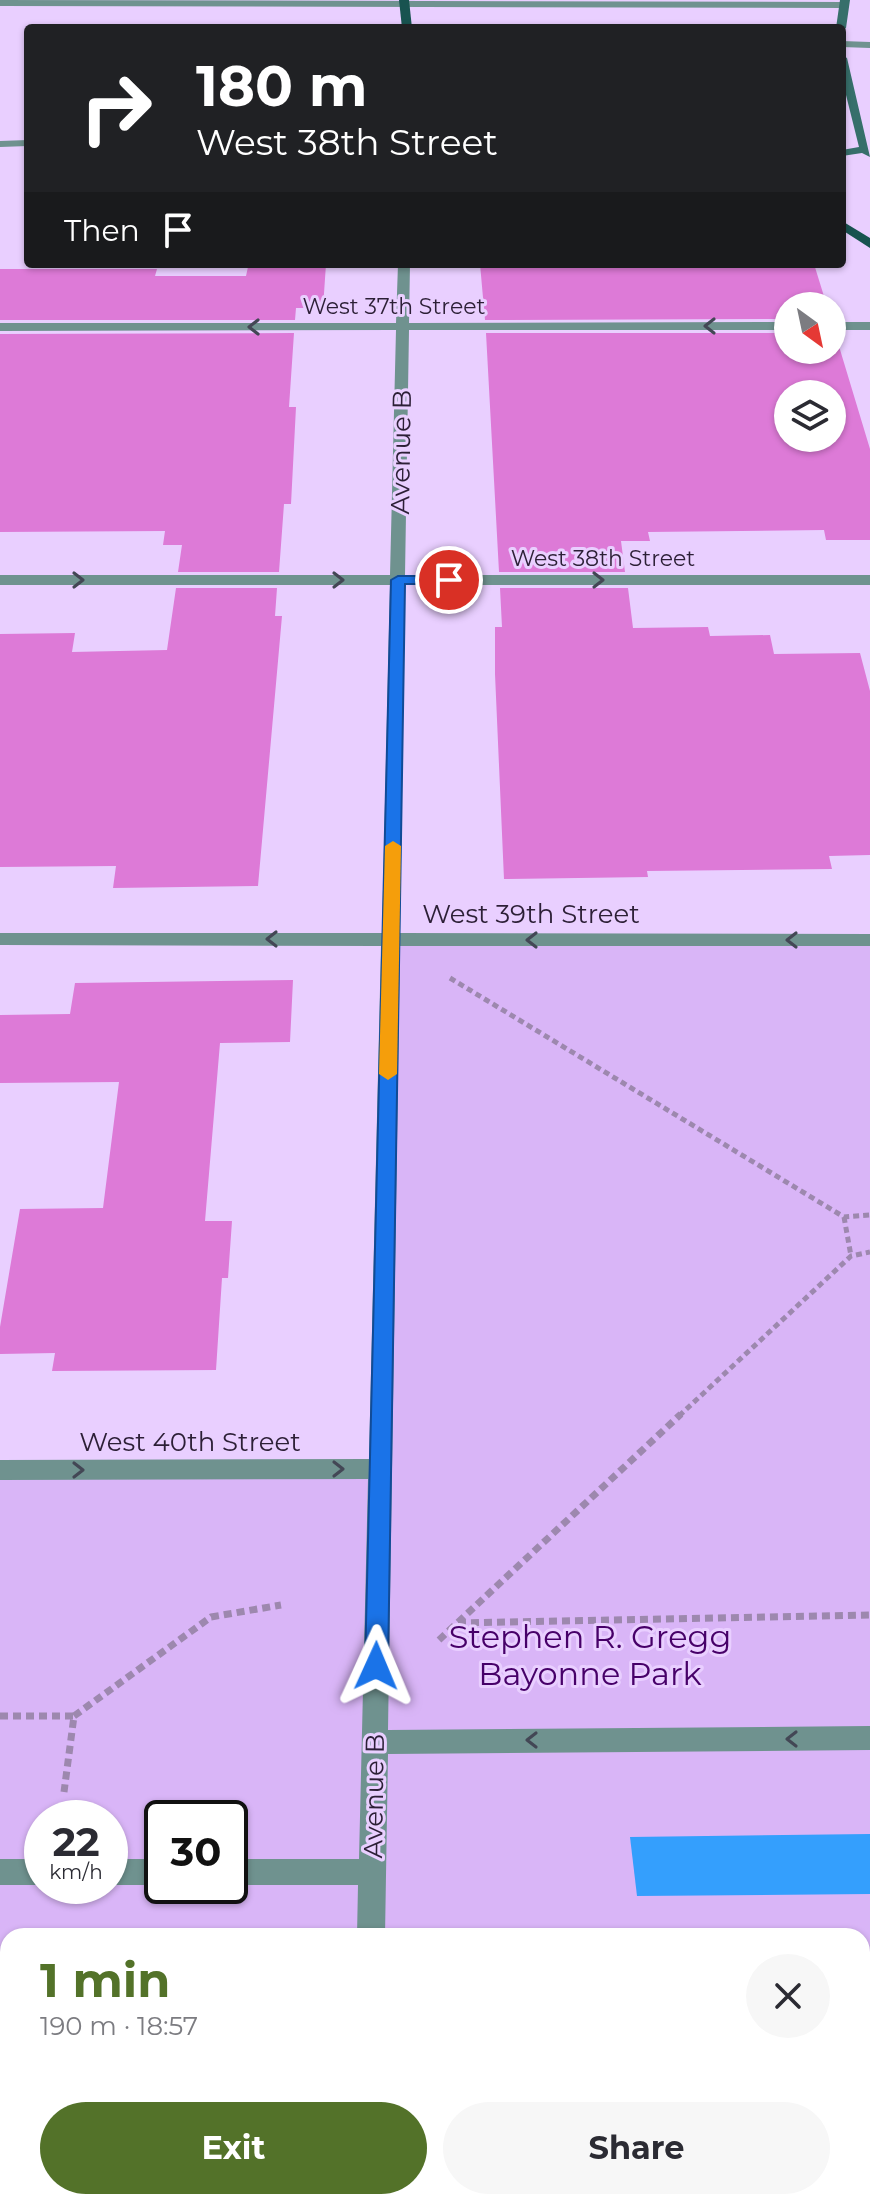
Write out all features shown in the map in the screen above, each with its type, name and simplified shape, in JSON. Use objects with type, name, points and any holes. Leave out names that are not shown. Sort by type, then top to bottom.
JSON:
[{"type":"main road","points":[[404,1],[406,24]]},
{"type":"main road","points":[[846,228],[870,244]]},
{"type":"street","points":[[0,3],[844,3],[841,24]]},
{"type":"street","points":[[846,44],[870,45]]},
{"type":"street","points":[[846,72],[868,151],[846,153]]},
{"type":"street","points":[[0,144],[24,143]]},
{"type":"street","name":"Avenue B","points":[[371,1928],[404,268]]},
{"type":"street","name":"West 37th Street","points":[[0,327],[774,326]]},
{"type":"street","points":[[846,326],[870,326]]},
{"type":"street","name":"West 38th Street","points":[[0,580],[870,580]]},
{"type":"street","name":"West 39th Street","points":[[0,939],[870,940]]},
{"type":"street","name":"West 40th Street","points":[[0,1470],[380,1469]]},
{"type":"street","points":[[375,1742],[870,1738]]},
{"type":"street","points":[[0,1872],[24,1872]]},
{"type":"street","points":[[248,1872],[372,1872]]},
{"type":"path","points":[[445,975],[844,1217],[870,1215]]},
{"type":"path","points":[[844,1217],[851,1256]]},
{"type":"path","points":[[439,1640],[851,1256],[870,1252]]},
{"type":"path","points":[[0,1716],[74,1716],[211,1617],[281,1605]]},
{"type":"path","points":[[457,1623],[870,1615]]},
{"type":"path","points":[[64,1792],[74,1716]]},
{"type":"green space","name":"Stephen R. Gregg Bayonne Park","points":[[390,940],[870,940],[870,1928],[0,1928],[0,1470],[380,1468]]},
{"type":"water","points":[[870,1834],[870,1894],[637,1896],[630,1837]]},
{"type":"building","points":[[248,268],[326,268],[323,308],[296,308],[295,320],[0,320],[0,269],[157,269],[155,276],[246,276]]},
{"type":"building","points":[[480,268],[815,268],[823,292],[774,292],[774,319],[485,320]]},
{"type":"building","points":[[294,333],[289,407],[296,407],[291,504],[284,504],[279,572],[178,572],[182,545],[163,545],[165,531],[0,532],[0,334]]},
{"type":"building","points":[[486,333],[774,333],[774,364],[844,364],[870,449],[870,540],[826,540],[824,530],[648,532],[650,541],[621,541],[625,572],[499,572]]},
{"type":"building","points":[[176,588],[277,588],[275,616],[282,616],[258,886],[113,888],[116,866],[0,867],[0,634],[75,633],[72,652],[167,650]]},
{"type":"building","points":[[500,588],[628,588],[633,628],[708,627],[710,636],[770,635],[774,654],[860,653],[870,691],[870,855],[829,856],[832,869],[647,871],[648,877],[504,879],[495,674],[495,627],[502,627]]},
{"type":"building","points":[[293,980],[290,1042],[220,1043],[205,1221],[232,1221],[228,1278],[222,1278],[216,1370],[52,1371],[55,1353],[0,1354],[0,1327],[20,1209],[103,1208],[119,1082],[0,1083],[0,1015],[70,1014],[75,983]]},
{"type":"slow traffic","points":[[388,1074],[393,846]]},
{"type":"route","points":[[376,1666],[398,580],[449,580]]}]
